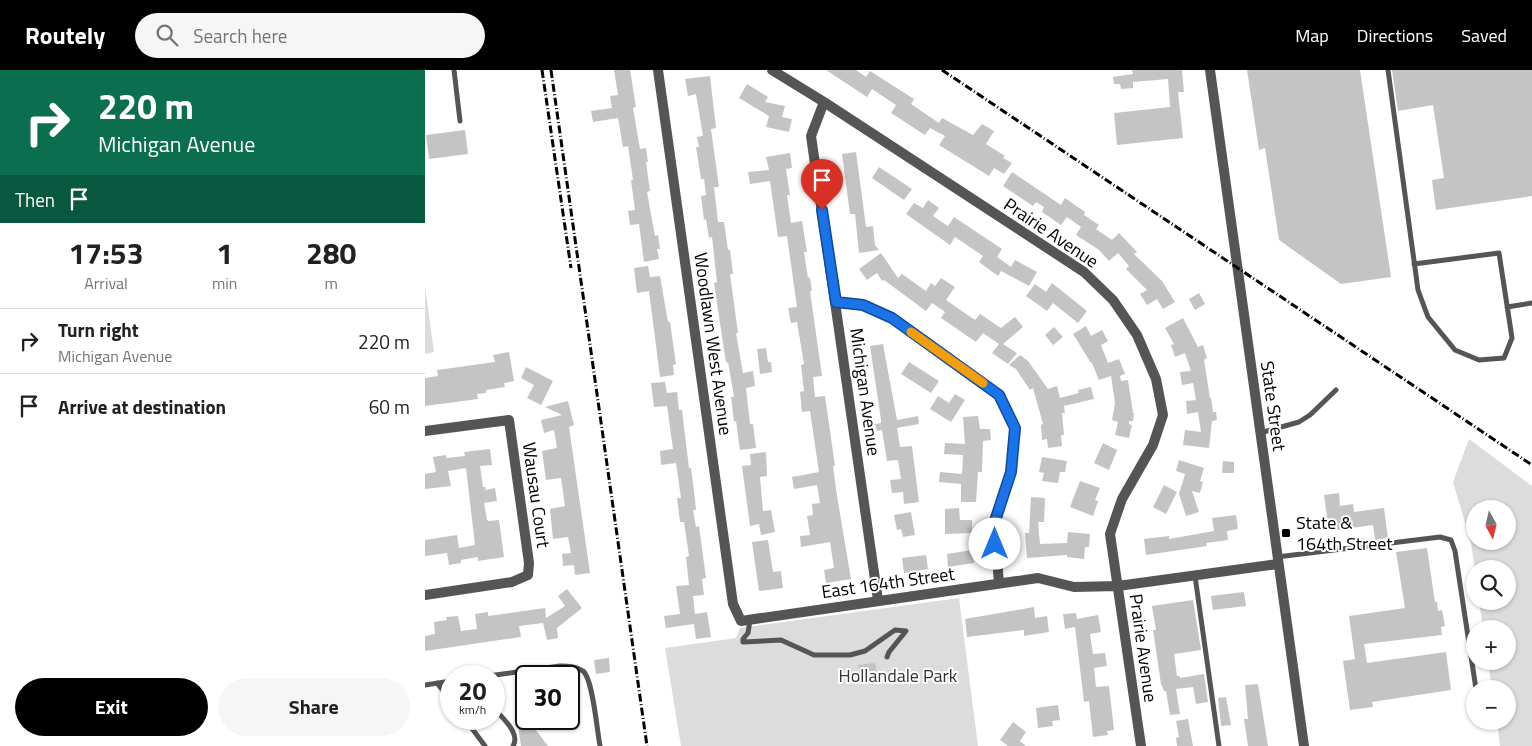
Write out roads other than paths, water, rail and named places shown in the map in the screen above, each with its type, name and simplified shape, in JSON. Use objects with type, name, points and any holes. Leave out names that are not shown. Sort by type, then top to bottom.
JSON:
[{"type":"street","name":"Woodlawn West Avenue","points":[[658,70],[733,604],[745,621]]},
{"type":"street","name":"Prairie Avenue","points":[[772,70],[1084,272],[1113,300],[1137,334],[1156,379],[1163,415],[1153,445],[1122,499],[1110,534],[1141,746]]},
{"type":"street","name":"State Street","points":[[1209,70],[1305,746]]},
{"type":"street","name":"Michigan Avenue","points":[[823,102],[811,136],[878,600]]},
{"type":"street","points":[[836,302],[863,305],[892,318],[999,395],[1015,428],[1011,472],[994,524],[999,584]]},
{"type":"street","name":"Wausau Court","points":[[425,431],[509,420],[529,563],[528,575],[512,582],[425,594]]},
{"type":"street","name":"East 164th Street","points":[[745,621],[1038,578],[1074,587],[1117,586],[1195,576],[1278,561]]},
{"type":"lane","points":[[454,70],[460,121]]},
{"type":"lane","points":[[1388,70],[1414,264],[1418,290],[1428,317],[1455,350],[1479,360],[1504,358],[1512,338],[1499,253],[1414,264]]},
{"type":"lane","points":[[1507,307],[1532,303]]},
{"type":"lane","points":[[1260,433],[1299,422],[1310,415],[1336,390]]},
{"type":"lane","points":[[1278,561],[1440,537],[1451,540],[1455,551],[1475,680]]},
{"type":"lane","points":[[1195,576],[1219,746]]},
{"type":"lane","points":[[745,621],[748,633],[743,642],[781,640],[814,655],[850,655],[865,651],[895,630],[906,631],[887,657]]},
{"type":"lane","points":[[505,674],[560,666],[571,666],[584,672],[591,689],[600,746]]},
{"type":"lane","points":[[437,683],[440,687]]},
{"type":"lane","points":[[425,685],[440,683]]},
{"type":"lane","points":[[505,722],[515,734],[516,740],[513,746]]},
{"type":"lane","points":[[473,730],[485,746]]},
{"type":"railway","points":[[542,70],[571,268]]},
{"type":"railway","points":[[551,70],[647,746]]},
{"type":"railway","points":[[942,70],[1532,465]]},
{"type":"place","name":"State & 164th Street","points":[[1286,533]]},
{"type":"park label","name":"Hollandale Park","points":[[898,676]]}]
